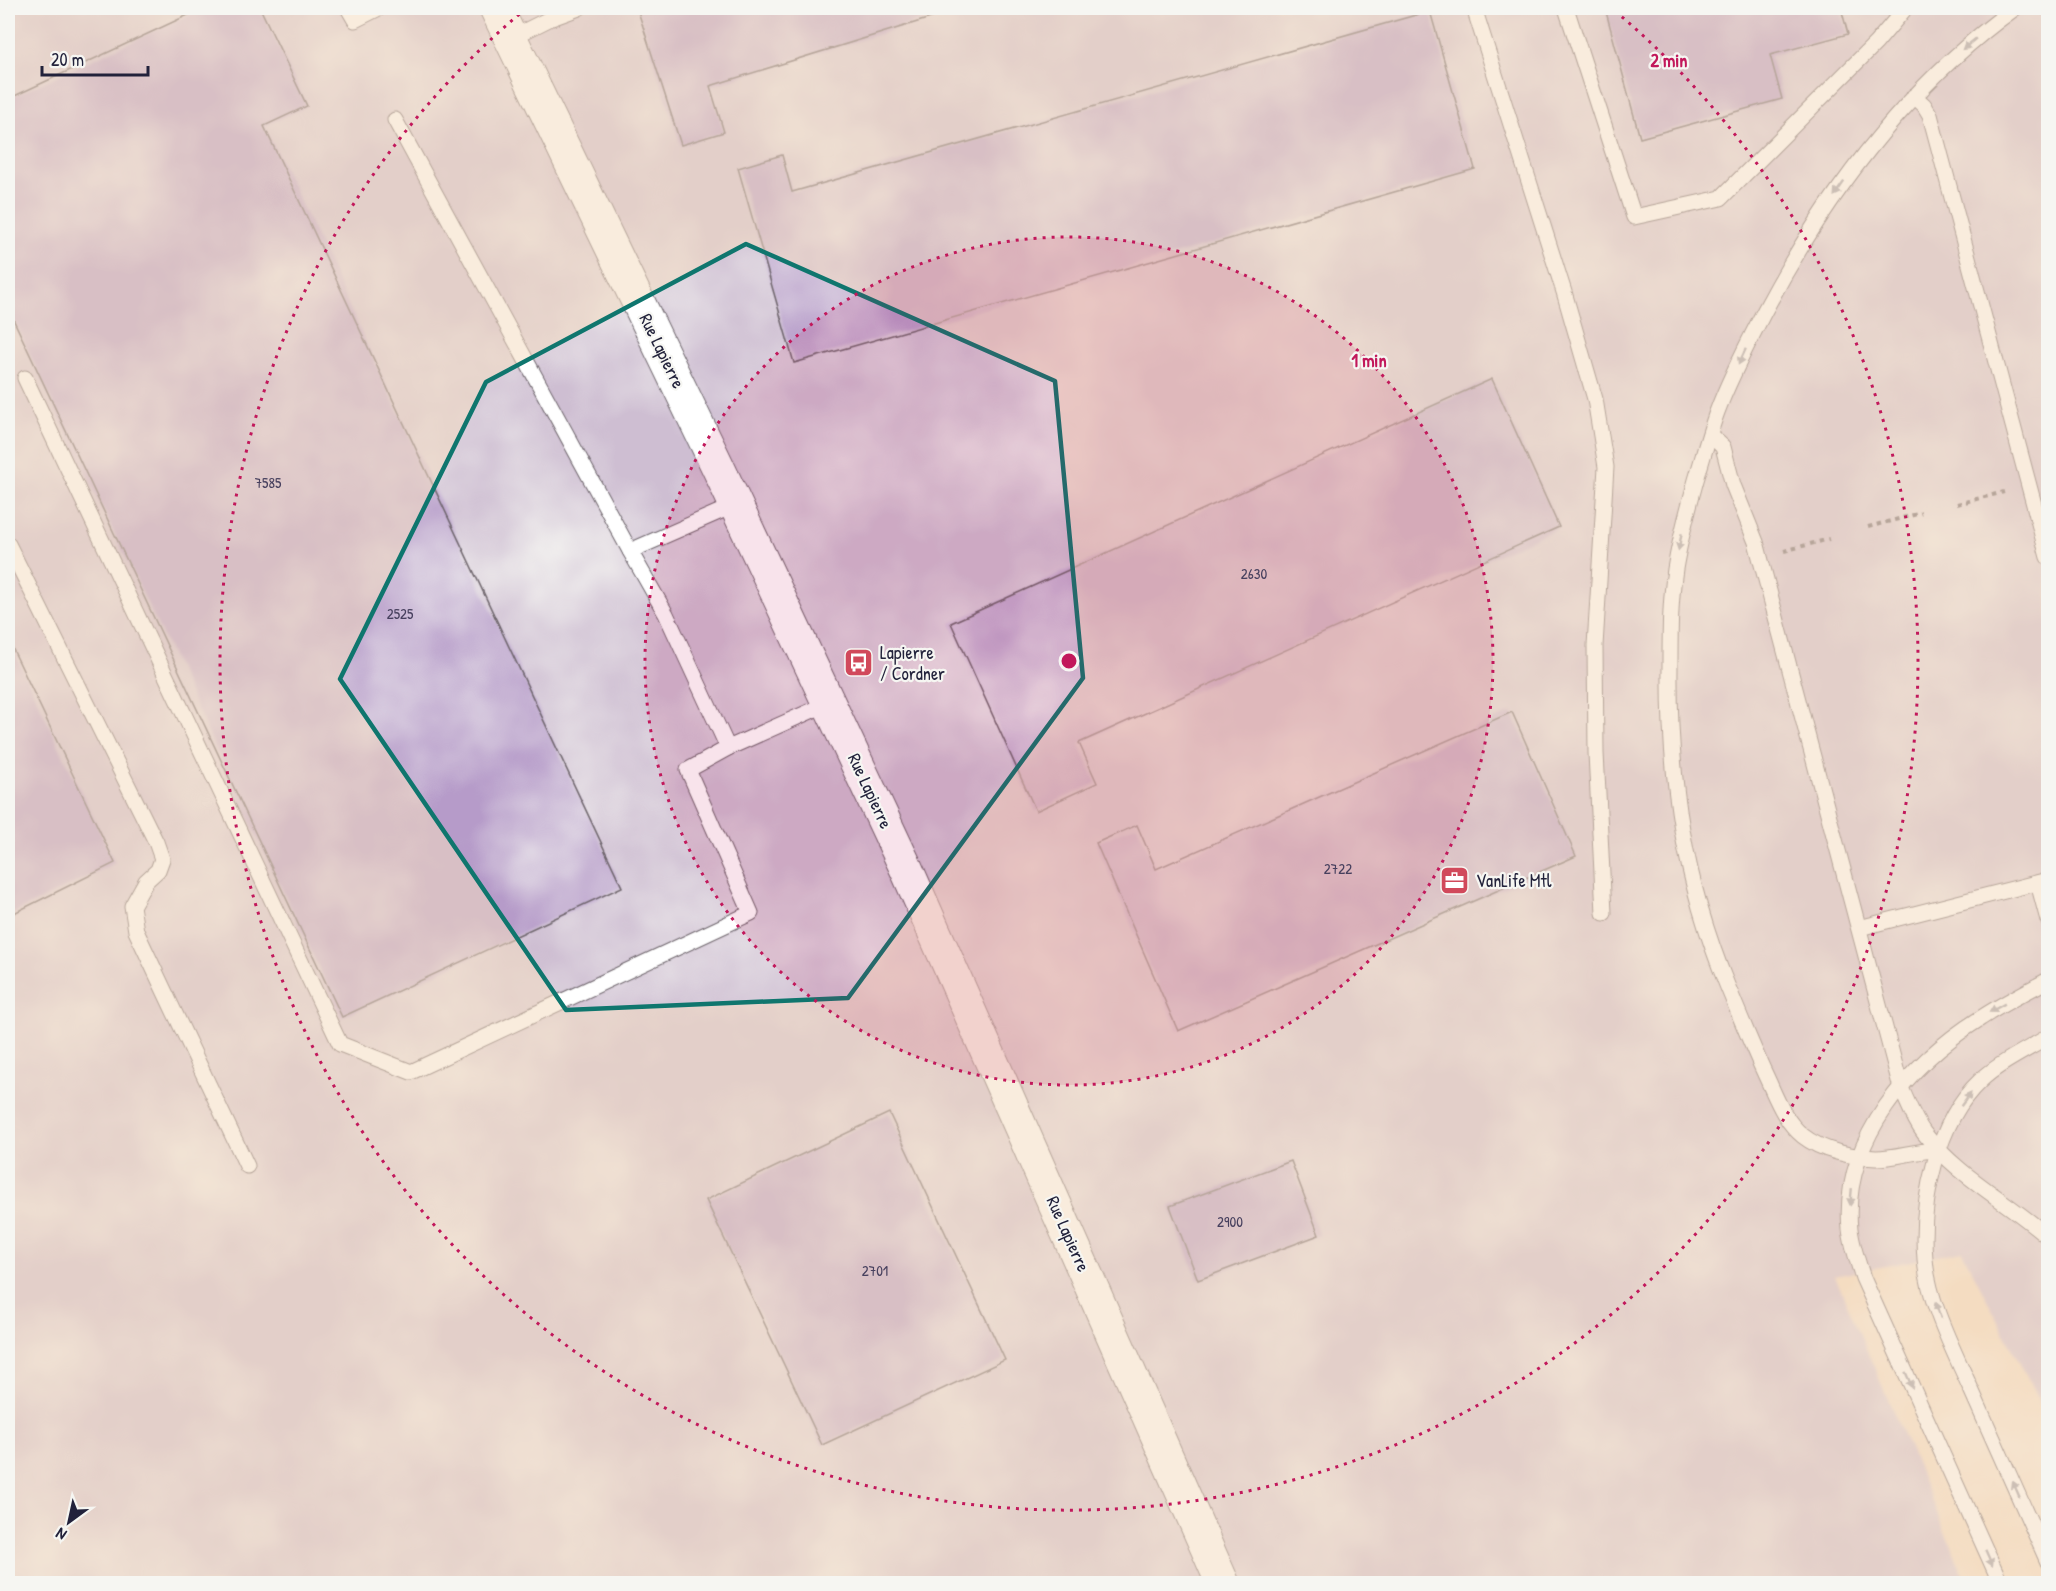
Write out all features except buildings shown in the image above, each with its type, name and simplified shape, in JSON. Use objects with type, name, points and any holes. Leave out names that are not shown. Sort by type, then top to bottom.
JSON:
[{"type":"street","name":"Rue Lapierre","points":[[496,8],[830,703],[914,885],[1223,1584]]},
{"type":"lane","points":[[348,8],[355,20],[379,8]]},
{"type":"lane","points":[[511,38],[549,19],[579,8]]},
{"type":"lane","points":[[1474,8],[1592,388],[1606,467],[1594,646],[1596,753],[1604,913]]},
{"type":"lane","points":[[1566,8],[1634,217],[1721,198],[1876,43],[1903,11],[1902,8]]},
{"type":"lane","points":[[1939,1150],[1880,1158],[1859,1156],[1812,1143],[1789,1121],[1748,1036],[1720,968],[1689,871],[1672,751],[1670,613],[1680,537],[1716,414],[1750,338],[1795,256],[1867,150],[1914,96],[1953,58],[2014,8]]},
{"type":"lane","points":[[1914,96],[1924,105],[1930,115],[2049,557]]},
{"type":"lane","points":[[395,120],[666,614],[728,748]]},
{"type":"lane","points":[[24,378],[340,1044],[411,1072],[751,913],[688,770],[728,748],[830,703]]},
{"type":"lane","points":[[1710,435],[1723,447],[1733,485],[1756,542],[1900,1088],[1923,1132],[1939,1150],[1969,1177],[2049,1237]]},
{"type":"lane","points":[[630,551],[735,505]]},
{"type":"lane","points":[[8,544],[156,842],[162,859],[158,870],[146,881],[132,906],[136,931],[247,1166]]},
{"type":"lane","points":[[1859,928],[2043,881],[2049,920]]},
{"type":"lane","points":[[2001,1584],[1877,1310],[1855,1254],[1850,1229],[1851,1192],[1859,1156],[1877,1121],[1900,1088],[1924,1062],[1980,1018],[2049,980]]},
{"type":"lane","points":[[2049,1037],[1992,1071],[1978,1082],[1964,1100],[1939,1150],[1928,1198],[1924,1231],[1925,1260],[1931,1288],[1947,1336],[2049,1562]]},
{"type":"path","points":[[1958,504],[2013,489]]},
{"type":"path","points":[[1868,527],[1921,513]]},
{"type":"path","points":[[1774,554],[1829,539]]},
{"type":"highlighted area","points":[[746,244],[1055,381],[1083,678],[848,998],[566,1010],[340,679],[486,382]]},
{"type":"shaded area","points":[[8,8],[1932,8],[1934,14],[1940,8],[2048,8],[2048,1418],[1962,1251],[1835,1276],[1967,1583],[8,1584]]},
{"type":"place","name":"Lapierre / Cordner","points":[[859,663]]},
{"type":"place","name":"VanLife Mtl","points":[[1455,881]]}]
